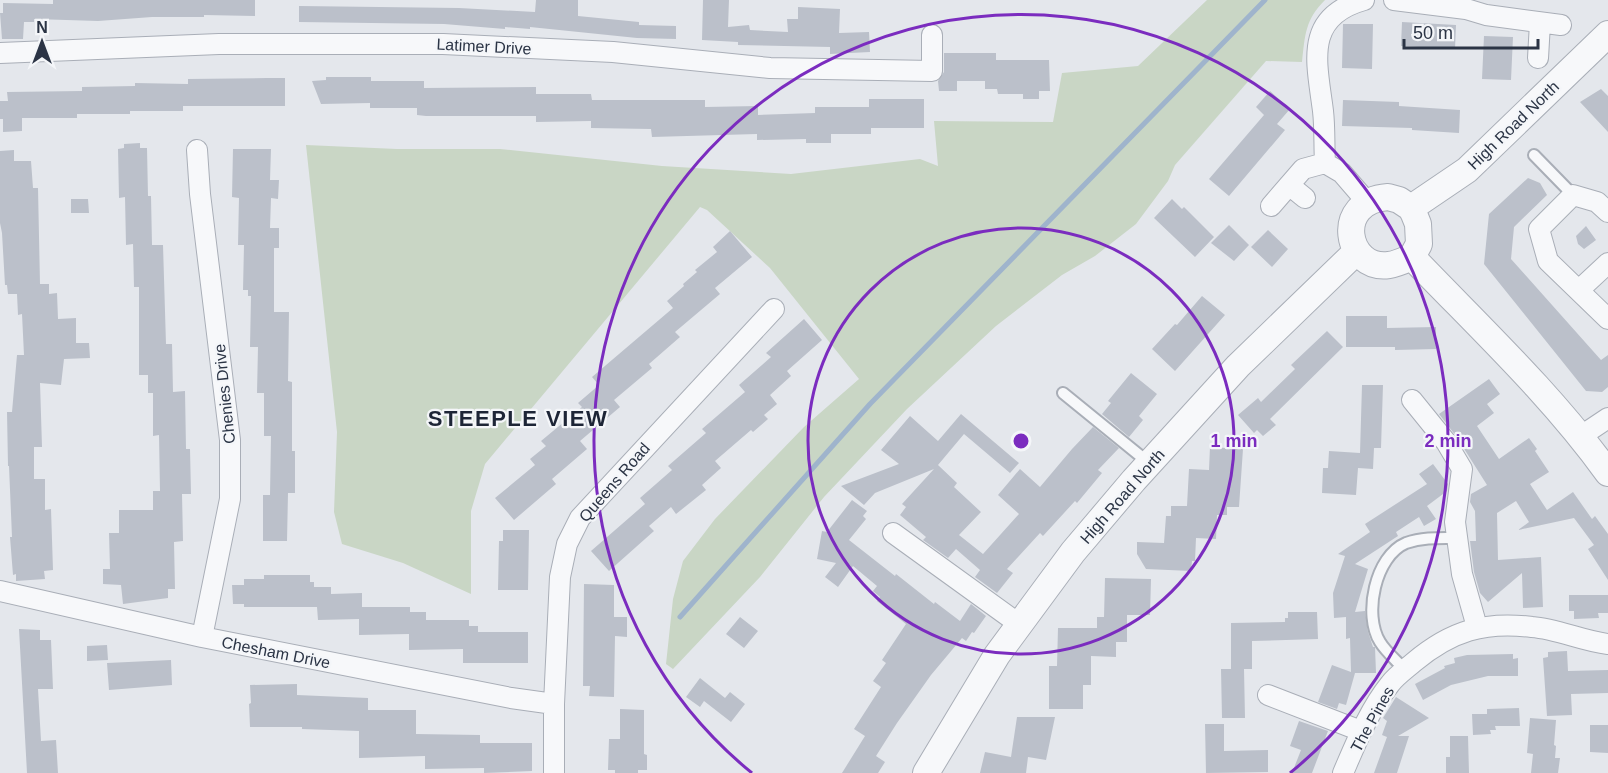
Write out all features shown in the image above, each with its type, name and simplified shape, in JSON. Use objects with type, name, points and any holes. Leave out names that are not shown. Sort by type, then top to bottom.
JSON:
[{"type":"street","points":[[1325,163],[1317,60],[1319,34],[1331,17],[1356,2],[1364,0]]},
{"type":"street","points":[[1394,0],[1561,25]]},
{"type":"street","points":[[1538,58],[1540,23]]},
{"type":"street","name":"High Road North","points":[[1411,208],[1467,170],[1608,34]]},
{"type":"street","name":"Latimer Drive","points":[[0,53],[219,44],[443,44],[613,52],[770,68],[932,71],[932,35]]},
{"type":"street","name":"Chenies Drive","points":[[198,150],[200,194],[230,440],[230,499],[202,637]]},
{"type":"street","points":[[1271,206],[1303,169],[1325,163],[1342,173],[1366,202]]},
{"type":"street","points":[[1289,185],[1305,198]]},
{"type":"street","points":[[1608,212],[1597,202],[1573,195],[1539,229],[1548,261],[1608,319]]},
{"type":"street","points":[[1388,197],[1399,200],[1411,208],[1418,224],[1419,244],[1412,257],[1389,265],[1376,264],[1365,259],[1357,251],[1350,229],[1353,218],[1366,202],[1388,197]]},
{"type":"street","name":"High Road North","points":[[926,773],[997,655],[1073,552],[1149,463],[1238,366],[1357,251]]},
{"type":"street","points":[[1412,257],[1581,436],[1608,473]]},
{"type":"street","points":[[1580,290],[1608,264]]},
{"type":"street","name":"Queens Road","points":[[554,773],[554,704],[560,576],[567,544],[580,518],[774,309]]},
{"type":"street","points":[[1412,400],[1446,442],[1462,469],[1455,522],[1462,574],[1477,627]]},
{"type":"street","points":[[1581,436],[1608,418]]},
{"type":"street","points":[[892,533],[1019,624]]},
{"type":"street","name":"Chesham Drive","points":[[0,591],[202,637],[500,696],[554,704]]},
{"type":"street","name":"The Pines","points":[[1344,773],[1361,731],[1390,683],[1430,649],[1449,638],[1477,627],[1531,626],[1608,644]]},
{"type":"street","points":[[1268,695],[1361,731]]},
{"type":"lane","points":[[1534,155],[1573,195]]},
{"type":"lane","points":[[1063,393],[1149,463]]},
{"type":"lane","points":[[1405,670],[1380,642],[1374,628],[1372,606],[1382,567],[1392,552],[1404,544],[1418,539],[1457,538]]},
{"type":"green space","points":[[1207,0],[1325,0],[1310,21],[1305,36],[1302,62],[1266,61],[1175,165],[1168,181],[1136,224],[1095,256],[1062,275],[996,326],[907,409],[824,497],[760,577],[673,669],[666,664],[673,599],[683,561],[715,519],[804,427],[859,379],[770,268],[707,210],[700,207],[485,464],[471,511],[471,594],[403,563],[342,544],[334,512],[337,432],[306,145],[397,149],[500,149],[662,166],[791,174],[920,159],[938,166],[934,121],[1053,122],[1062,73],[1138,66]]},
{"type":"building","points":[[53,0],[255,0],[255,16],[204,15],[204,17],[152,17],[98,21],[34,19],[34,22],[24,22],[23,39],[2,39],[0,13],[3,13],[3,3],[53,4]]},
{"type":"building","points":[[536,0],[578,0],[578,16],[639,22],[639,25],[676,26],[676,39],[637,38],[530,27],[530,29],[505,27],[505,29],[444,24],[299,22],[299,6],[459,8],[535,12]]},
{"type":"building","points":[[703,0],[729,0],[728,27],[749,25],[750,30],[788,32],[787,19],[798,19],[798,7],[840,9],[839,33],[869,32],[870,52],[830,54],[830,47],[738,45],[738,42],[702,40]]},
{"type":"building","points":[[1402,22],[1456,25],[1455,49],[1401,46]]},
{"type":"building","points":[[1343,24],[1373,24],[1372,69],[1342,68]]},
{"type":"building","points":[[1484,36],[1513,37],[1511,80],[1482,79]]},
{"type":"building","points":[[944,53],[996,53],[996,60],[1049,60],[1050,91],[1039,91],[1039,99],[1023,99],[1023,94],[998,94],[997,89],[985,89],[985,81],[957,81],[957,91],[939,91],[938,81],[944,72]]},
{"type":"building","points":[[326,77],[371,77],[371,81],[424,81],[424,88],[536,87],[536,94],[591,94],[592,100],[705,100],[705,107],[758,106],[758,115],[815,113],[815,107],[869,107],[869,99],[924,99],[924,128],[871,128],[871,134],[831,134],[831,143],[806,143],[806,139],[757,140],[757,134],[652,137],[651,129],[591,128],[591,121],[536,122],[536,116],[426,116],[417,115],[417,108],[370,108],[370,103],[321,104],[312,81],[326,80]]},
{"type":"building","points":[[285,78],[285,106],[183,106],[183,111],[77,114],[77,118],[22,118],[22,131],[3,132],[3,119],[0,119],[0,101],[8,101],[7,92],[82,91],[82,87],[135,86],[135,83],[188,84],[188,79]]},
{"type":"building","points":[[1601,89],[1608,96],[1608,132],[1580,102]]},
{"type":"building","points":[[1270,91],[1290,109],[1277,124],[1285,130],[1229,196],[1209,179],[1264,115],[1256,107]]},
{"type":"building","points":[[1343,100],[1399,102],[1399,106],[1460,110],[1459,133],[1412,130],[1412,128],[1342,126]]},
{"type":"building","points":[[140,143],[140,148],[147,148],[152,245],[163,245],[166,344],[172,344],[173,392],[185,391],[186,449],[190,449],[191,494],[182,494],[183,541],[174,542],[175,589],[168,589],[168,598],[123,604],[121,585],[103,584],[103,569],[110,569],[109,533],[119,533],[119,510],[153,510],[153,491],[160,491],[159,435],[153,436],[153,393],[148,393],[148,375],[139,375],[139,287],[134,287],[133,244],[126,245],[125,197],[119,198],[118,149],[124,148],[124,144]]},
{"type":"building","points":[[233,149],[271,149],[270,180],[279,180],[278,199],[271,198],[270,228],[279,228],[279,248],[274,248],[274,312],[289,312],[288,381],[292,382],[292,451],[295,451],[295,493],[288,493],[287,541],[263,541],[263,495],[270,495],[271,436],[264,436],[264,393],[257,393],[258,347],[250,347],[251,296],[248,296],[248,290],[243,290],[244,245],[238,245],[239,198],[232,197]]},
{"type":"building","points":[[14,150],[14,161],[31,161],[33,188],[38,188],[40,284],[49,284],[49,294],[57,293],[58,319],[76,318],[76,343],[89,343],[90,358],[64,359],[61,385],[40,383],[42,447],[34,447],[34,479],[45,479],[45,510],[51,509],[53,570],[44,571],[45,579],[16,581],[16,574],[13,575],[10,537],[12,537],[7,412],[12,412],[17,355],[24,355],[22,314],[18,315],[17,294],[8,294],[7,285],[5,285],[0,223],[0,151]]},
{"type":"building","points":[[1528,178],[1540,183],[1547,195],[1514,227],[1511,259],[1601,360],[1608,355],[1608,387],[1602,392],[1586,391],[1484,264],[1489,214]]},
{"type":"building","points":[[71,199],[88,199],[89,213],[71,213]]},
{"type":"building","points":[[1172,199],[1182,209],[1184,207],[1214,237],[1195,257],[1154,218]]},
{"type":"building","points":[[1229,225],[1249,245],[1234,261],[1211,243]]},
{"type":"building","points":[[1586,226],[1596,240],[1584,249],[1578,244],[1576,236]]},
{"type":"building","points":[[1268,230],[1288,249],[1272,267],[1251,247]]},
{"type":"building","points":[[730,231],[752,257],[715,288],[720,294],[675,332],[680,337],[649,364],[652,368],[614,400],[620,407],[580,441],[587,449],[552,479],[556,484],[514,520],[495,498],[535,465],[530,459],[546,446],[541,441],[582,407],[578,403],[599,385],[592,377],[673,308],[667,301],[697,272],[695,270],[717,252],[713,247]]},
{"type":"building","points":[[1202,296],[1225,315],[1175,371],[1152,349]]},
{"type":"building","points":[[1346,316],[1387,316],[1387,328],[1436,327],[1436,349],[1395,350],[1395,347],[1346,347]]},
{"type":"building","points":[[804,319],[822,340],[787,371],[791,376],[770,395],[777,404],[764,415],[768,419],[753,432],[751,430],[715,461],[721,468],[702,485],[706,490],[676,514],[671,507],[649,526],[654,531],[609,571],[591,551],[645,504],[640,498],[672,470],[668,466],[706,433],[702,429],[745,392],[739,385],[771,357],[766,353]]},
{"type":"building","points":[[1327,331],[1343,347],[1270,419],[1276,425],[1263,436],[1257,430],[1254,433],[1238,415],[1258,398],[1261,402],[1295,369],[1291,365]]},
{"type":"building","points":[[1131,373],[1157,394],[1139,416],[1143,420],[1129,437],[1102,414],[1111,403],[1108,401]]},
{"type":"building","points":[[1489,379],[1500,394],[1487,404],[1494,413],[1477,426],[1499,459],[1529,438],[1549,472],[1530,484],[1547,510],[1573,492],[1592,519],[1595,516],[1608,534],[1608,580],[1588,549],[1594,545],[1574,518],[1518,530],[1529,522],[1516,501],[1497,513],[1498,560],[1541,557],[1543,607],[1523,608],[1522,573],[1488,602],[1480,593],[1474,572],[1470,541],[1476,541],[1475,511],[1470,502],[1471,494],[1487,485],[1439,414]]},
{"type":"building","points":[[1362,385],[1383,385],[1381,448],[1374,448],[1373,469],[1358,468],[1356,495],[1322,493],[1323,468],[1328,468],[1329,451],[1360,453]]},
{"type":"building","points":[[961,414],[1019,463],[1010,473],[964,434],[938,465],[957,483],[954,487],[981,512],[959,535],[983,554],[1019,514],[998,495],[1020,469],[1040,487],[1093,427],[1119,448],[1098,470],[1102,473],[1077,503],[1075,501],[1043,536],[1040,533],[1007,569],[1013,573],[997,593],[975,577],[980,570],[956,549],[948,558],[923,540],[926,537],[900,515],[906,507],[902,504],[934,469],[875,493],[864,505],[841,486],[899,464],[881,450],[910,416],[938,441]]},
{"type":"building","points":[[1210,447],[1243,449],[1239,507],[1227,507],[1227,515],[1217,515],[1216,539],[1196,538],[1195,561],[1192,561],[1191,571],[1146,569],[1137,554],[1137,542],[1164,543],[1166,516],[1171,516],[1171,506],[1187,506],[1189,469],[1209,470]]},
{"type":"building","points":[[1433,464],[1448,484],[1447,491],[1427,506],[1436,519],[1424,526],[1419,517],[1396,532],[1398,536],[1355,564],[1368,569],[1355,612],[1365,611],[1368,632],[1373,647],[1375,647],[1376,673],[1355,673],[1346,705],[1339,703],[1337,709],[1318,702],[1332,665],[1351,672],[1350,638],[1346,639],[1346,617],[1334,618],[1333,593],[1345,556],[1338,554],[1370,532],[1365,524],[1427,484],[1419,474]]},
{"type":"building","points":[[852,500],[867,511],[863,516],[866,519],[849,540],[895,576],[896,574],[960,621],[971,604],[986,616],[974,633],[972,632],[966,641],[962,638],[931,675],[897,723],[876,756],[885,762],[878,773],[842,773],[865,736],[854,729],[881,687],[873,681],[886,663],[882,660],[906,624],[877,601],[880,597],[873,591],[877,586],[853,566],[838,587],[825,577],[836,563],[817,559],[822,531],[827,532]]},
{"type":"building","points":[[503,530],[529,530],[528,590],[498,590],[499,541],[503,541]]},
{"type":"building","points":[[264,575],[310,575],[310,582],[314,582],[314,587],[331,587],[331,594],[362,593],[362,607],[410,607],[410,612],[426,612],[426,620],[469,620],[469,626],[478,626],[478,632],[528,632],[528,663],[463,663],[463,649],[409,650],[409,634],[359,635],[359,619],[318,620],[317,607],[244,607],[244,604],[233,604],[232,585],[244,585],[244,579],[264,579]]},
{"type":"building","points":[[1105,578],[1151,579],[1150,615],[1127,615],[1127,642],[1116,642],[1116,657],[1091,656],[1091,685],[1083,685],[1083,709],[1049,709],[1049,666],[1057,666],[1058,628],[1097,628],[1097,617],[1104,617]]},
{"type":"building","points":[[584,584],[614,585],[614,617],[627,617],[627,637],[615,636],[614,697],[589,696],[590,686],[583,686]]},
{"type":"building","points":[[1569,595],[1608,595],[1608,613],[1598,613],[1599,618],[1574,619],[1574,611],[1569,611]]},
{"type":"building","points":[[1288,612],[1317,612],[1318,639],[1252,641],[1252,669],[1244,669],[1245,718],[1222,718],[1221,669],[1231,669],[1231,623],[1285,622]]},
{"type":"building","points":[[740,617],[758,631],[744,648],[726,634]]},
{"type":"building","points":[[19,629],[40,630],[40,640],[51,640],[53,689],[38,689],[41,741],[56,740],[58,773],[27,773]]},
{"type":"building","points":[[107,645],[108,660],[87,661],[87,646]]},
{"type":"building","points":[[1567,651],[1568,671],[1608,670],[1608,693],[1571,694],[1572,715],[1547,716],[1543,658],[1548,657],[1548,652]]},
{"type":"building","points":[[1513,654],[1513,659],[1518,658],[1518,676],[1488,676],[1451,685],[1423,700],[1415,684],[1445,668],[1444,666],[1455,663],[1454,658],[1467,655]]},
{"type":"building","points":[[171,660],[172,685],[109,690],[107,663]]},
{"type":"building","points":[[700,678],[725,698],[730,692],[745,704],[731,722],[704,701],[700,707],[686,697]]},
{"type":"building","points":[[297,684],[297,695],[368,698],[368,710],[416,710],[416,734],[480,735],[480,743],[532,743],[532,771],[484,773],[484,768],[425,769],[425,756],[359,758],[359,731],[302,729],[302,727],[250,727],[250,685]]},
{"type":"building","points":[[1396,697],[1429,718],[1398,736],[1409,736],[1397,773],[1374,773],[1387,737],[1382,735],[1387,721],[1383,718]]},
{"type":"building","points":[[1519,708],[1520,726],[1495,726],[1496,730],[1490,730],[1491,734],[1473,735],[1472,714],[1487,714],[1487,709]]},
{"type":"building","points":[[620,709],[644,710],[644,754],[647,755],[647,770],[638,770],[638,773],[615,773],[615,770],[608,770],[609,739],[620,739]]},
{"type":"building","points":[[1017,717],[1055,717],[1046,760],[1028,757],[1026,773],[980,773],[985,752],[1011,757]]},
{"type":"building","points":[[1530,718],[1556,720],[1554,745],[1556,746],[1555,758],[1560,758],[1558,773],[1531,773],[1533,754],[1527,753]]},
{"type":"building","points":[[1299,721],[1328,731],[1312,773],[1292,773],[1301,750],[1290,746]]},
{"type":"building","points":[[1205,724],[1224,724],[1224,751],[1268,750],[1268,772],[1206,773]]},
{"type":"building","points":[[1590,725],[1608,725],[1608,753],[1590,752]]},
{"type":"building","points":[[1450,736],[1468,736],[1469,773],[1446,773],[1446,757],[1450,757]]},
{"type":"waterway","points":[[680,617],[870,404],[1265,0]]},
{"type":"district","name":"STEEPLE VIEW","points":[[518,418]]}]
